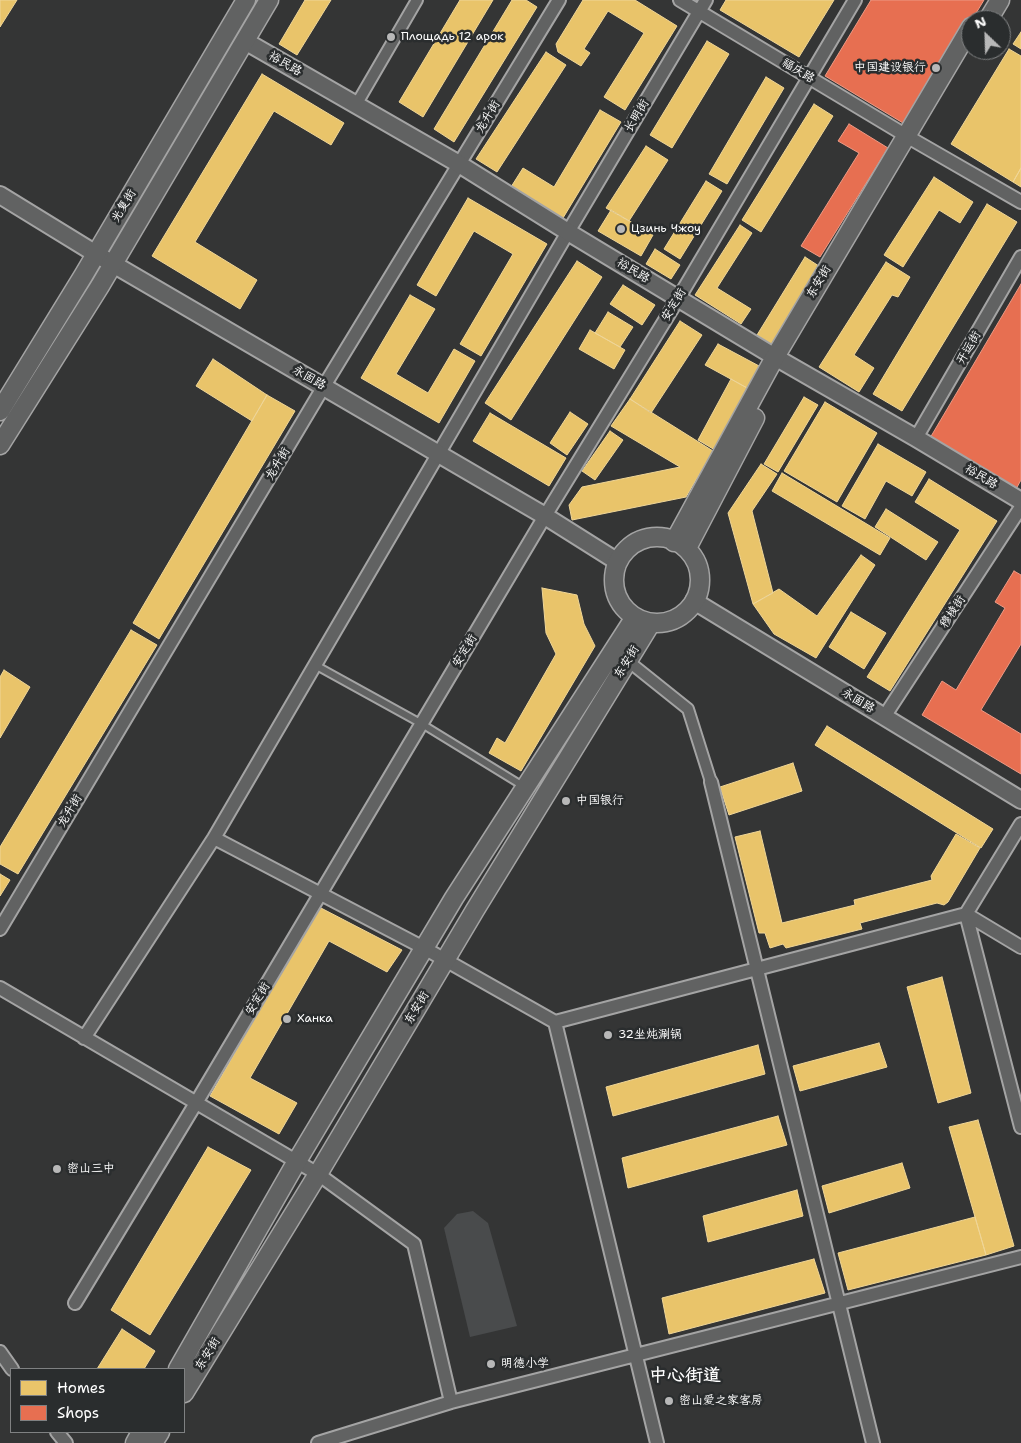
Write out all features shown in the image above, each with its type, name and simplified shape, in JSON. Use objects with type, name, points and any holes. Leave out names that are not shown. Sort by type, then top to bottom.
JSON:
[{"type":"main road","name":"光复街","points":[[0,410],[96,254],[246,0]]},
{"type":"main road","name":"光复街","points":[[0,445],[100,286],[269,0]]},
{"type":"main road","name":"东安街","points":[[911,139],[961,46]]},
{"type":"main road","name":"东安街","points":[[681,545],[779,360],[911,139],[963,60]]},
{"type":"main road","points":[[662,537],[681,545],[699,568],[700,585],[694,602],[683,614],[668,622],[643,620],[622,606],[615,591],[614,574],[618,562],[630,545],[646,538],[662,537]]},
{"type":"main road","name":"东安街","points":[[185,1391],[628,660],[643,620]]},
{"type":"main road","name":"东安街","points":[[179,1368],[298,1161],[454,898],[525,788],[643,620]]},
{"type":"street","points":[[356,105],[416,0]]},
{"type":"street","name":"龙升街","points":[[0,929],[324,386],[560,0]]},
{"type":"street","name":"福庆路","points":[[680,0],[911,139],[1021,202]]},
{"type":"street","name":"长明街","points":[[84,1038],[214,838],[568,232],[706,0]]},
{"type":"street","name":"安定街","points":[[75,1303],[545,516],[678,299],[855,0]]},
{"type":"street","name":"裕民路","points":[[245,41],[459,164],[779,360],[916,438],[1021,501]]},
{"type":"street","name":"永固路","points":[[0,195],[96,254],[545,516],[618,562]]},
{"type":"street","name":"开运街","points":[[916,438],[1021,257]]},
{"type":"street","name":"穆棱街","points":[[884,717],[1021,507]]},
{"type":"street","name":"永固路","points":[[694,602],[1021,800]]},
{"type":"street","points":[[628,660],[688,708],[710,782],[873,1443]]},
{"type":"street","points":[[214,838],[424,948],[555,1022],[966,914],[1021,824]]},
{"type":"street","points":[[966,914],[1021,947]]},
{"type":"street","points":[[966,914],[1021,1127]]},
{"type":"street","points":[[0,988],[298,1161],[414,1244],[451,1402]]},
{"type":"street","points":[[555,1022],[657,1443]]},
{"type":"street","points":[[318,1443],[451,1402],[1021,1257]]},
{"type":"street","points":[[0,1352],[11,1368]]},
{"type":"street","points":[[58,1433],[66,1443]]},
{"type":"lane","points":[[315,664],[422,724],[525,788]]},
{"type":"shaded area","points":[[473,1211],[488,1223],[517,1326],[470,1337],[444,1228],[457,1214]]},
{"type":"building: Homes","points":[[0,0],[17,0],[0,27]]},
{"type":"building: Homes","points":[[305,0],[331,0],[297,55],[279,44]]},
{"type":"building: Homes","points":[[460,0],[493,0],[423,117],[399,102]]},
{"type":"building: Homes","points":[[512,0],[526,0],[537,7],[454,142],[434,129]]},
{"type":"building: Homes","points":[[583,0],[635,0],[677,26],[625,110],[604,97],[644,33],[608,11],[584,49],[590,53],[581,66],[558,52],[556,44]]},
{"type":"building: Homes","points":[[726,0],[834,0],[799,57],[720,10]]},
{"type":"building: Homes","points":[[1021,32],[1021,49],[1013,44]]},
{"type":"building: Homes","points":[[707,41],[729,54],[672,148],[650,135]]},
{"type":"building: Homes","points":[[1011,50],[1021,56],[1021,168],[1013,182],[951,144],[1002,60],[1011,60]]},
{"type":"building: Homes","points":[[546,52],[566,65],[497,172],[476,159]]},
{"type":"building: Homes","points":[[262,74],[344,123],[331,145],[274,111],[195,242],[257,280],[240,309],[152,256]]},
{"type":"building: Homes","points":[[766,77],[784,88],[727,184],[709,174]]},
{"type":"building: Homes","points":[[814,104],[833,116],[761,232],[742,220]]},
{"type":"building: Homes","points":[[600,110],[621,122],[563,218],[511,187],[523,168],[554,187]]},
{"type":"building: Homes","points":[[646,146],[668,160],[629,221],[606,208]]},
{"type":"building: Homes","points":[[1021,168],[1021,187],[1013,182]]},
{"type":"building: Homes","points":[[934,177],[973,202],[960,223],[939,210],[903,267],[884,255]]},
{"type":"building: Homes","points":[[706,181],[722,191],[680,259],[664,249]]},
{"type":"building: Homes","points":[[468,198],[547,244],[481,356],[460,344],[513,254],[474,231],[436,296],[417,285]]},
{"type":"building: Homes","points":[[987,204],[1017,222],[902,411],[873,394]]},
{"type":"building: Homes","points":[[611,210],[653,235],[641,256],[598,231]]},
{"type":"building: Homes","points":[[740,225],[752,233],[717,288],[751,309],[741,324],[695,295]]},
{"type":"building: Homes","points":[[655,249],[680,265],[671,279],[646,264]]},
{"type":"building: Homes","points":[[805,257],[822,268],[774,346],[757,335]]},
{"type":"building: Homes","points":[[577,261],[602,277],[511,420],[485,403]]},
{"type":"building: Homes","points":[[886,262],[910,277],[898,297],[892,295],[854,355],[874,368],[859,392],[819,367]]},
{"type":"building: Homes","points":[[623,285],[655,305],[642,325],[610,304]]},
{"type":"building: Homes","points":[[410,295],[435,309],[396,374],[428,393],[454,349],[475,361],[439,423],[361,378]]},
{"type":"building: Homes","points":[[608,312],[633,327],[620,347],[595,333]]},
{"type":"building: Homes","points":[[680,321],[702,335],[651,413],[630,399]]},
{"type":"building: Homes","points":[[590,330],[625,350],[614,369],[579,349]]},
{"type":"building: Homes","points":[[718,344],[761,367],[749,389],[705,365]]},
{"type":"building: Homes","points":[[213,359],[267,395],[252,421],[196,386]]},
{"type":"building: Homes","points":[[731,379],[749,389],[715,450],[698,440]]},
{"type":"building: Homes","points":[[267,395],[295,411],[159,639],[133,623]]},
{"type":"building: Homes","points":[[804,397],[818,405],[778,472],[764,464]]},
{"type":"building: Homes","points":[[630,399],[713,451],[686,497],[572,520],[569,505],[582,487],[680,467],[611,426]]},
{"type":"building: Homes","points":[[825,402],[877,433],[837,502],[784,471]]},
{"type":"building: Homes","points":[[570,412],[588,424],[567,455],[550,443]]},
{"type":"building: Homes","points":[[490,413],[566,458],[549,486],[473,441]]},
{"type":"building: Homes","points":[[610,431],[623,440],[595,480],[582,471]]},
{"type":"building: Homes","points":[[878,444],[926,472],[912,496],[886,481],[865,519],[842,506]]},
{"type":"building: Homes","points":[[761,464],[777,474],[752,511],[773,593],[753,604],[728,513]]},
{"type":"building: Homes","points":[[782,473],[890,538],[880,555],[772,491]]},
{"type":"building: Homes","points":[[929,479],[997,521],[890,691],[867,677],[960,530],[915,502]]},
{"type":"building: Homes","points":[[886,509],[938,542],[926,560],[875,527]]},
{"type":"building: Homes","points":[[861,555],[875,565],[816,658],[774,634],[753,604],[779,589],[817,616]]},
{"type":"building: Homes","points":[[542,588],[577,595],[584,624],[595,646],[521,771],[489,753],[497,738],[505,743],[556,654],[546,633]]},
{"type":"building: Homes","points":[[851,612],[886,633],[864,669],[829,647]]},
{"type":"building: Homes","points":[[131,630],[157,645],[18,874],[0,864],[0,847]]},
{"type":"building: Homes","points":[[4,670],[30,687],[0,738],[0,677]]},
{"type":"building: Homes","points":[[827,726],[993,829],[981,848],[815,745]]},
{"type":"building: Homes","points":[[793,763],[802,791],[729,815],[720,787]]},
{"type":"building: Homes","points":[[760,831],[782,923],[855,905],[854,900],[932,880],[931,876],[956,834],[980,848],[948,902],[944,905],[937,903],[860,923],[862,929],[786,948],[783,944],[770,948],[765,933],[759,933],[735,837]]},
{"type":"building: Homes","points":[[0,874],[10,880],[0,896]]},
{"type":"building: Homes","points":[[319,907],[402,950],[387,972],[329,941],[250,1078],[297,1103],[279,1134],[210,1096]]},
{"type":"building: Homes","points":[[942,977],[971,1093],[938,1103],[907,987]]},
{"type":"building: Homes","points":[[879,1043],[887,1067],[800,1091],[793,1066]]},
{"type":"building: Homes","points":[[758,1045],[765,1074],[613,1116],[606,1087]]},
{"type":"building: Homes","points":[[778,1116],[787,1145],[628,1188],[622,1158]]},
{"type":"building: Homes","points":[[978,1120],[1014,1246],[986,1255],[949,1127]]},
{"type":"building: Homes","points":[[208,1147],[251,1170],[150,1335],[111,1310]]},
{"type":"building: Homes","points":[[902,1163],[910,1188],[829,1213],[822,1186]]},
{"type":"building: Homes","points":[[797,1190],[803,1216],[708,1242],[703,1216]]},
{"type":"building: Homes","points":[[975,1217],[986,1255],[848,1290],[838,1253]]},
{"type":"building: Homes","points":[[814,1259],[825,1293],[669,1334],[662,1298]]},
{"type":"building: Homes","points":[[122,1329],[155,1351],[145,1368],[98,1368]]},
{"type":"building: Shops","points":[[871,0],[984,0],[978,10],[961,10],[961,38],[908,126],[825,76]]},
{"type":"building: Shops","points":[[849,124],[888,148],[820,257],[801,246],[859,153],[838,141]]},
{"type":"building: Shops","points":[[1021,284],[1021,480],[1016,489],[930,438]]},
{"type":"building: Shops","points":[[1014,571],[1021,575],[1021,644],[981,710],[1021,734],[1021,774],[922,715],[942,681],[956,690],[1005,608],[995,602]]},
{"type":"place","name":"Площадь 12 арок","points":[[391,37]]},
{"type":"place","name":"中国建设银行","points":[[936,68]]},
{"type":"place","name":"Цзинь Чжоу","points":[[621,229]]},
{"type":"place","name":"中国银行","points":[[566,801]]},
{"type":"place","name":"Ханка","points":[[287,1019]]},
{"type":"place","name":"32坐炖涮锅","points":[[608,1035]]},
{"type":"place","name":"密山三中","points":[[57,1169]]},
{"type":"place","name":"明德小学","points":[[491,1364]]},
{"type":"place","name":"密山爱之家客房","points":[[669,1401]]},
{"type":"district","name":"中心街道","points":[[685,1376]]}]
